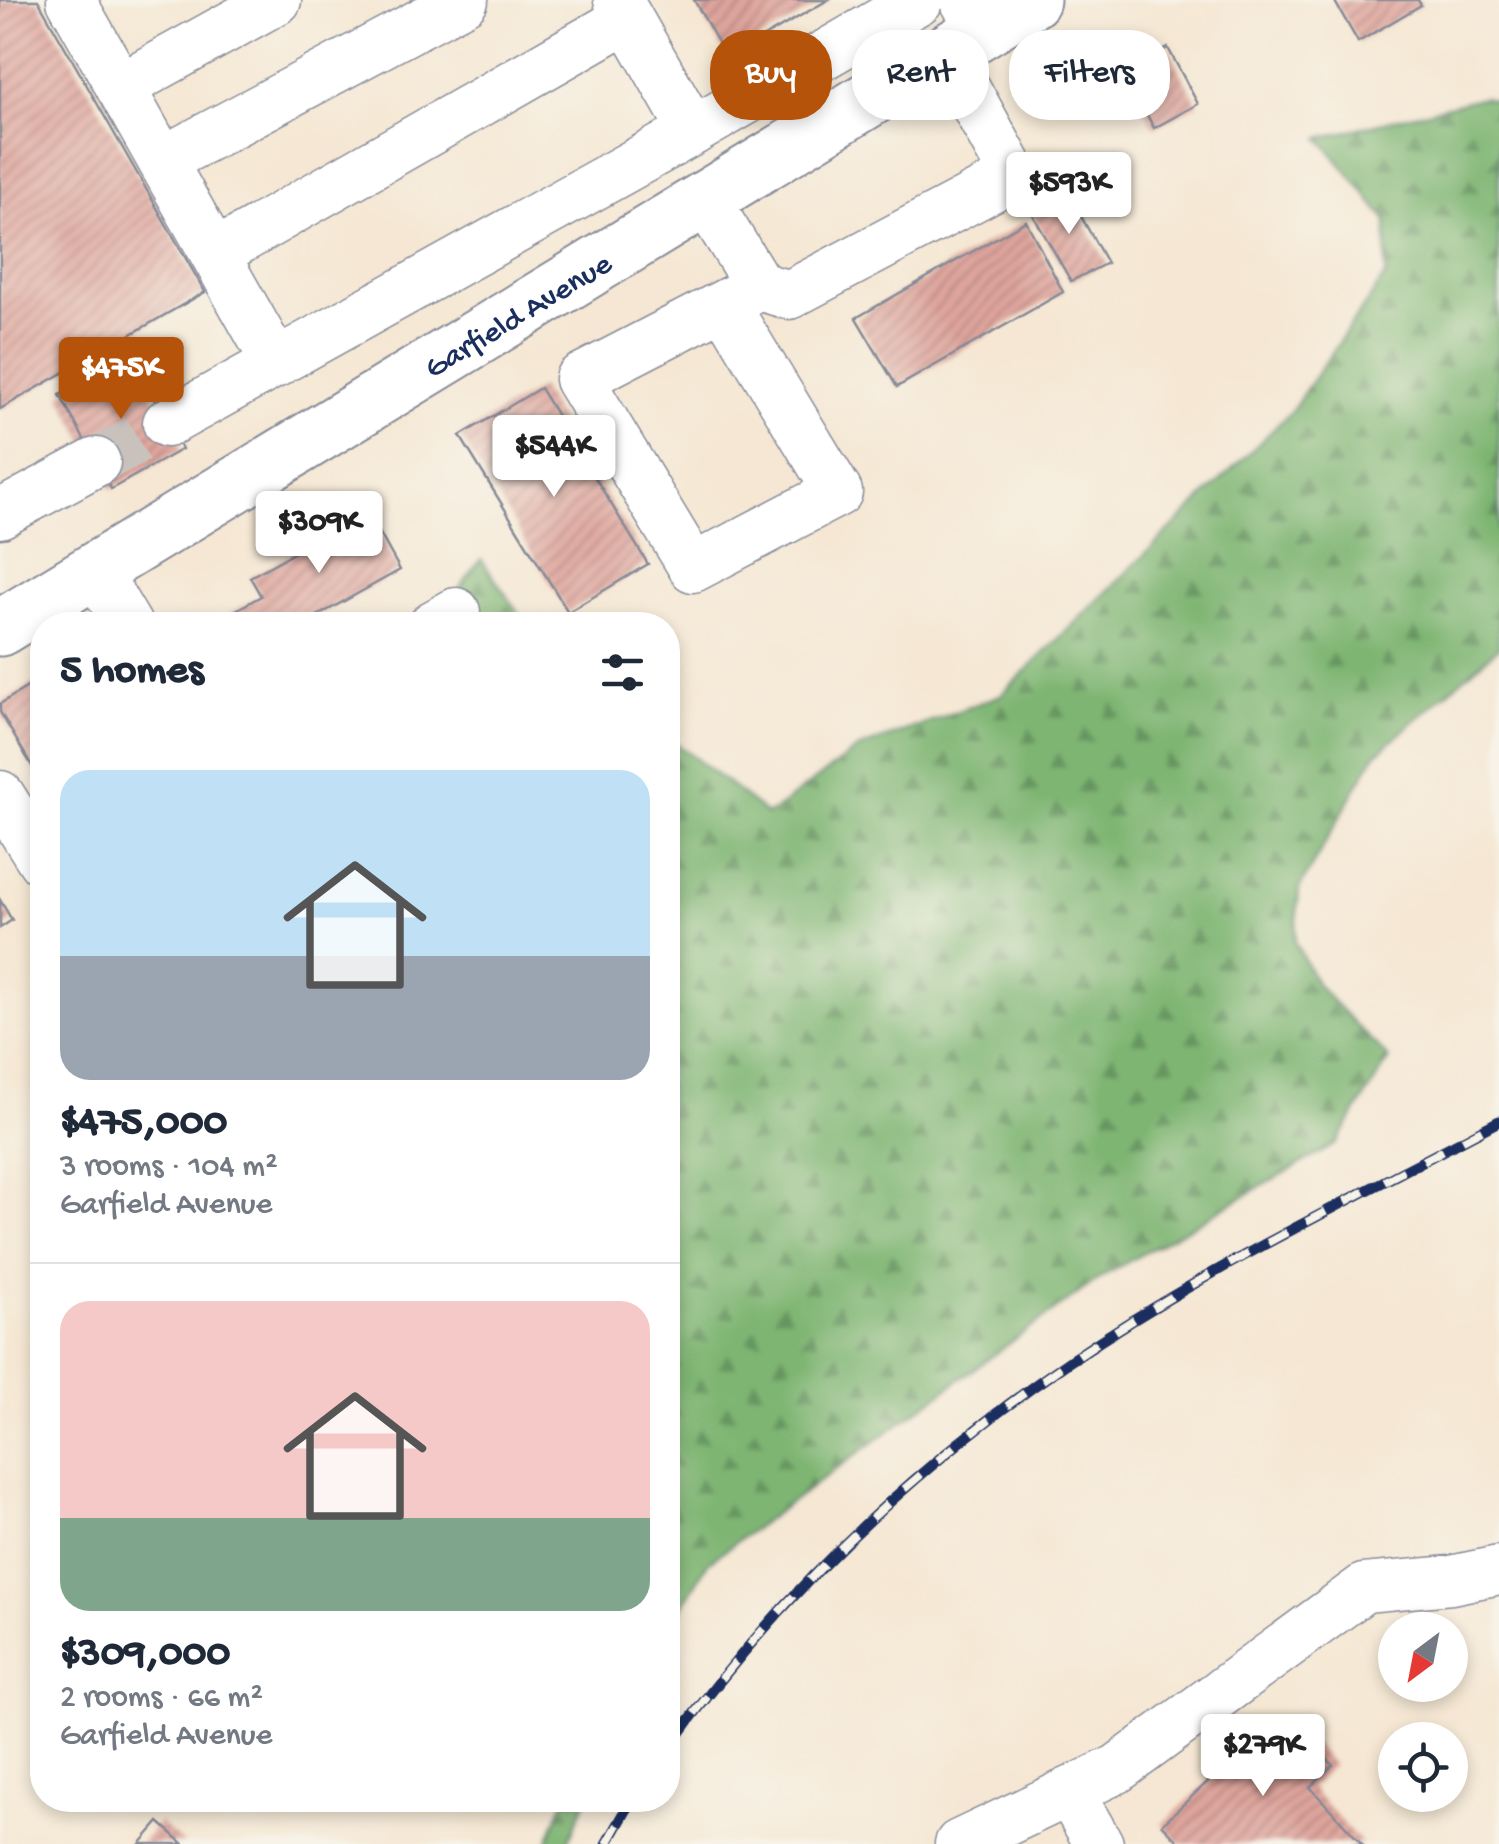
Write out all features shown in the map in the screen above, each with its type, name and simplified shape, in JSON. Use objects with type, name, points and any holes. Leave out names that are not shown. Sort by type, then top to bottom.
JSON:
[{"type":"main road","name":"Garfield Avenue","points":[[0,628],[704,197],[963,26],[1032,0]]},
{"type":"lane","points":[[120,87],[277,0]]},
{"type":"lane","points":[[162,161],[464,0]]},
{"type":"lane","points":[[80,3],[120,87],[276,362]]},
{"type":"lane","points":[[167,423],[693,131],[889,8]]},
{"type":"lane","points":[[214,254],[623,9],[693,131]]},
{"type":"lane","points":[[704,197],[742,296],[838,492],[693,568],[579,378],[742,296],[789,295],[1014,176],[963,26]]},
{"type":"lane","points":[[568,202],[601,260]]},
{"type":"lane","points":[[0,514],[96,462]]},
{"type":"lane","points":[[95,570],[120,612]]},
{"type":"lane","points":[[0,795],[30,843]]},
{"type":"lane","points":[[960,1842],[1070,1792],[1164,1738],[1364,1588],[1452,1580],[1499,1570]]},
{"type":"lane","points":[[1070,1792],[1099,1844]]},
{"type":"green space","points":[[1483,97],[1499,102],[1499,647],[1375,755],[1299,889],[1295,942],[1317,985],[1389,1059],[1336,1144],[1101,1277],[708,1562],[680,1610],[680,746],[768,815],[857,749],[1001,695],[1289,414],[1386,275],[1387,221],[1320,138]]},
{"type":"green space","points":[[481,559],[518,612],[442,612]]},
{"type":"green space","points":[[559,1812],[581,1812],[567,1844],[547,1844]]},
{"type":"building","points":[[0,0],[38,0],[205,292],[0,409]]},
{"type":"building","points":[[694,0],[828,0],[776,30],[711,30]]},
{"type":"building","points":[[1334,0],[1418,0],[1421,5],[1358,42]]},
{"type":"building","points":[[1170,52],[1198,104],[1170,119]]},
{"type":"building","points":[[1150,120],[1169,120],[1154,128]]},
{"type":"building","points":[[1068,193],[1107,263],[1071,281],[1032,213]]},
{"type":"building","points":[[1026,221],[1063,292],[897,387],[856,318]]},
{"type":"building","points":[[130,356],[182,449],[111,489],[60,395]]},
{"type":"building","points":[[540,388],[648,564],[568,612],[460,436]]},
{"type":"building","points":[[368,512],[400,570],[324,612],[233,612],[261,596],[250,577]]},
{"type":"building","points":[[30,685],[30,763],[0,712],[0,704]]},
{"type":"building","points":[[0,900],[12,920],[0,928]]},
{"type":"building","points":[[1298,1727],[1333,1765],[1310,1787],[1362,1844],[1181,1844],[1162,1824],[1265,1729],[1279,1744]]},
{"type":"building","points":[[159,1822],[184,1844],[140,1844]]},
{"type":"tunnel","points":[[96,462],[167,423]]},
{"type":"railway","points":[[680,1733],[768,1624],[822,1567],[879,1512],[1001,1410],[1177,1293],[1499,1121]]},
{"type":"railway","points":[[607,1844],[625,1812]]}]
